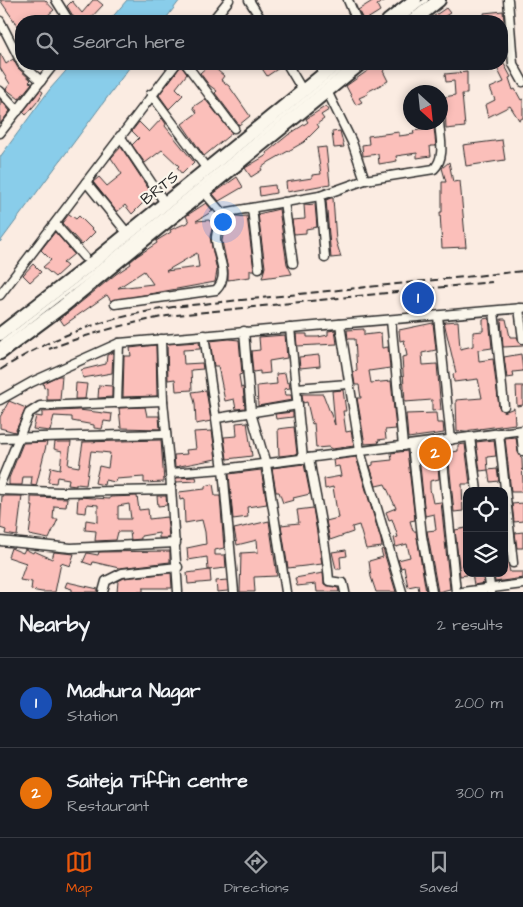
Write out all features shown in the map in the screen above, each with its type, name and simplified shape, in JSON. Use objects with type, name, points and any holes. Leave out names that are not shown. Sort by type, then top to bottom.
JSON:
[{"type":"main road","points":[[396,15],[415,0]]},
{"type":"main road","points":[[420,15],[439,0]]},
{"type":"main road","name":"BRTS","points":[[0,334],[128,234],[328,70]]},
{"type":"main road","points":[[0,353],[22,333],[204,191],[353,70]]},
{"type":"street","points":[[56,0],[65,15]]},
{"type":"street","points":[[217,15],[229,0]]},
{"type":"street","points":[[250,0],[259,15]]},
{"type":"street","points":[[348,0],[354,15]]},
{"type":"street","points":[[508,0],[513,64],[523,82]]},
{"type":"street","points":[[0,21],[15,50]]},
{"type":"street","points":[[30,70],[42,81]]},
{"type":"street","points":[[0,134],[50,70]]},
{"type":"street","points":[[0,295],[171,70]]},
{"type":"street","points":[[190,70],[234,128]]},
{"type":"street","points":[[290,70],[302,91]]},
{"type":"street","points":[[0,91],[18,111]]},
{"type":"street","points":[[327,91],[352,142],[365,180]]},
{"type":"street","points":[[151,94],[207,169]]},
{"type":"street","points":[[222,213],[320,196],[365,180],[434,169],[442,157],[440,130]]},
{"type":"street","points":[[120,136],[165,203]]},
{"type":"street","points":[[86,182],[128,234]]},
{"type":"street","points":[[204,191],[222,213]]},
{"type":"street","points":[[320,196],[325,258]]},
{"type":"street","points":[[284,202],[293,263]]},
{"type":"street","points":[[252,208],[259,268]]},
{"type":"street","points":[[115,304],[216,290],[222,284],[224,275],[216,238],[222,213]]},
{"type":"street","points":[[55,224],[84,257]]},
{"type":"street","points":[[0,400],[32,382],[119,343],[521,308],[523,339]]},
{"type":"street","points":[[494,311],[504,406]]},
{"type":"street","points":[[438,316],[451,440]]},
{"type":"street","points":[[391,320],[403,446]]},
{"type":"street","points":[[340,324],[360,451],[402,592]]},
{"type":"street","points":[[290,328],[306,459],[326,540],[329,581],[343,583],[345,592]]},
{"type":"street","points":[[244,332],[250,413],[266,464],[286,592]]},
{"type":"street","points":[[204,335],[223,469],[234,592]]},
{"type":"street","points":[[161,339],[163,401],[178,566],[178,592]]},
{"type":"street","points":[[117,403],[119,343]]},
{"type":"street","points":[[296,388],[348,384]]},
{"type":"street","points":[[0,484],[29,413],[40,406],[163,401]]},
{"type":"street","points":[[217,418],[298,405]]},
{"type":"street","points":[[170,473],[266,464],[522,430],[523,451]]},
{"type":"street","points":[[499,433],[514,563]]},
{"type":"street","points":[[0,438],[166,434]]},
{"type":"street","points":[[470,437],[476,487]]},
{"type":"street","points":[[441,441],[456,592]]},
{"type":"street","points":[[412,445],[422,536],[432,592]]},
{"type":"street","points":[[0,490],[61,492],[171,490]]},
{"type":"street","points":[[0,541],[71,548],[176,543]]},
{"type":"street","points":[[103,592],[106,581],[122,573],[178,566]]},
{"type":"street","points":[[489,577],[491,590]]},
{"type":"street","points":[[462,592],[491,590],[523,584]]},
{"type":"lane","points":[[407,15],[426,0]]},
{"type":"lane","points":[[0,344],[22,333],[341,70]]},
{"type":"water","points":[[127,0],[180,0],[169,15],[114,15]]},
{"type":"water","points":[[67,70],[128,70],[0,242],[0,157],[50,89]]},
{"type":"building","points":[[0,0],[45,0],[54,10],[48,15],[15,15],[15,22]]},
{"type":"building","points":[[93,0],[97,0],[103,5],[94,15],[72,15],[67,6],[72,1],[82,13]]},
{"type":"building","points":[[374,0],[386,0],[377,5],[380,11],[374,15],[361,15],[358,10]]},
{"type":"building","points":[[446,8],[450,13],[447,15],[436,15]]},
{"type":"building","points":[[503,11],[503,15],[484,15],[484,13]]},
{"type":"building","points":[[0,53],[6,64],[13,59],[15,70],[20,70],[31,80],[29,82],[32,83],[19,99],[6,89],[10,84],[0,68]]},
{"type":"building","points":[[178,70],[184,70],[187,74],[176,88],[183,95],[169,109],[159,95]]},
{"type":"building","points":[[203,70],[217,70],[224,76],[221,80],[229,86],[250,116],[239,125],[215,93],[217,91],[209,85],[200,73]]},
{"type":"building","points":[[263,70],[276,70],[267,76]]},
{"type":"building","points":[[369,70],[384,70],[388,81],[359,98],[362,102],[356,105],[346,86]]},
{"type":"building","points":[[498,70],[507,70],[511,77],[509,78],[513,90],[515,89],[521,100],[523,99],[523,118],[519,120],[510,106],[488,117],[485,105],[495,100],[490,88],[504,82]]},
{"type":"building","points":[[467,72],[467,94],[462,94],[465,127],[448,129],[448,96],[455,95],[454,81],[446,82],[445,74]]},
{"type":"building","points":[[40,90],[43,92],[38,101],[26,115],[23,112]]},
{"type":"building","points":[[0,99],[10,111],[0,124]]},
{"type":"building","points":[[205,99],[232,133],[204,156],[182,124],[197,113],[193,107]]},
{"type":"building","points":[[326,106],[329,110],[321,115],[324,119],[317,124],[319,127],[304,142],[269,162],[261,168],[262,170],[251,177],[245,168],[267,155],[266,153],[288,135],[308,122],[306,119]]},
{"type":"building","points":[[162,118],[166,124],[165,126],[194,162],[182,174],[177,168],[179,166],[162,150],[145,163],[132,145],[139,138],[132,131],[139,122],[149,132]]},
{"type":"building","points":[[434,130],[436,146],[430,146],[431,156],[417,158],[417,153],[396,156],[397,161],[379,164],[378,154],[363,156],[362,145],[369,144],[368,136],[399,132],[399,136],[414,134],[413,131]]},
{"type":"building","points":[[340,131],[344,147],[334,148],[332,132]]},
{"type":"building","points":[[502,140],[505,160],[466,166],[463,145]]},
{"type":"building","points":[[121,147],[152,194],[132,214],[125,205],[117,212],[93,182],[99,177],[107,186],[122,174],[111,158]]},
{"type":"building","points":[[326,147],[330,184],[287,192],[286,182],[312,178],[312,175],[321,174],[317,148]]},
{"type":"building","points":[[449,162],[453,182],[460,181],[466,247],[442,248],[440,212],[442,212],[442,182],[446,182],[442,168]]},
{"type":"building","points":[[237,177],[243,187],[219,201],[213,194]]},
{"type":"building","points":[[275,185],[276,193],[260,196],[259,187]]},
{"type":"building","points":[[333,198],[336,241],[341,257],[331,258],[326,200]]},
{"type":"building","points":[[206,203],[213,211],[196,221],[209,220],[213,225],[210,237],[217,271],[215,282],[111,301],[107,295],[64,325],[60,319],[131,264],[130,262],[137,256],[157,243],[156,241],[171,232],[170,230],[189,222],[186,216]],"holes":[[[197,253],[199,267],[166,271]],[[144,271],[153,284],[118,288]]]},
{"type":"building","points":[[315,204],[317,227],[306,229],[306,233],[294,234],[292,220],[305,219],[304,205]]},
{"type":"building","points":[[279,209],[287,264],[292,274],[262,278],[265,267],[258,214]]},
{"type":"building","points":[[69,214],[76,219],[79,216],[95,232],[82,245],[62,223]]},
{"type":"building","points":[[247,216],[254,270],[250,270],[250,277],[228,280],[228,270],[222,241],[226,218]]},
{"type":"building","points":[[55,232],[74,254],[63,263],[67,266],[55,277],[43,267],[51,260],[41,250]]},
{"type":"building","points":[[33,264],[41,272],[30,282],[23,275]]},
{"type":"building","points":[[489,318],[492,348],[478,350],[479,361],[493,359],[499,407],[504,412],[514,408],[515,424],[457,432],[456,400],[482,398],[478,379],[454,382],[453,374],[456,373],[444,322],[458,321],[460,349],[473,346],[473,332],[483,331],[483,319]]},
{"type":"building","points":[[501,319],[506,319],[510,337],[517,337],[523,346],[503,347]]},
{"type":"building","points":[[433,323],[436,350],[422,353],[423,365],[437,364],[441,410],[432,411],[432,400],[405,402],[402,357],[407,356],[404,340],[400,341],[399,330]]},
{"type":"building","points":[[364,329],[364,335],[381,333],[382,348],[388,347],[390,368],[369,371],[371,383],[391,381],[396,429],[385,430],[386,439],[378,440],[379,443],[365,444],[357,398],[361,398],[359,385],[355,385],[353,372],[357,371],[355,339],[348,339],[347,330]]},
{"type":"building","points":[[335,330],[337,344],[297,346],[296,334],[318,337],[328,335],[328,331]]},
{"type":"building","points":[[285,335],[287,358],[269,361],[270,373],[260,374],[260,371],[253,372],[251,351],[260,350],[259,337]]},
{"type":"building","points":[[239,340],[242,374],[239,375],[241,388],[243,387],[245,408],[236,409],[234,399],[225,401],[218,366],[214,366],[210,341]]},
{"type":"building","points":[[199,342],[200,349],[183,350],[184,364],[202,363],[203,369],[191,370],[192,390],[176,391],[175,379],[168,380],[167,344]]},
{"type":"building","points":[[156,345],[157,396],[123,397],[124,356],[131,356],[130,348]]},
{"type":"building","points":[[113,352],[112,373],[83,378],[81,370],[106,364],[107,355]]},
{"type":"building","points":[[521,354],[523,371],[513,372],[514,377],[507,378],[504,357]]},
{"type":"building","points":[[319,355],[320,366],[300,368],[299,357]]},
{"type":"building","points":[[285,373],[290,388],[284,389],[285,395],[291,395],[292,400],[258,406],[257,386],[277,384],[276,374]]},
{"type":"building","points":[[62,376],[60,400],[47,400],[47,387],[44,388],[43,383]]},
{"type":"building","points":[[76,383],[87,384],[85,399],[75,399]]},
{"type":"building","points":[[99,385],[112,386],[112,397],[98,398]]},
{"type":"building","points":[[516,386],[523,386],[523,405],[517,406]]},
{"type":"building","points":[[206,390],[211,421],[196,424],[195,403],[192,392]]},
{"type":"building","points":[[343,390],[346,432],[351,431],[354,446],[332,449],[328,447],[316,448],[314,423],[312,424],[307,402],[303,403],[302,394],[323,394],[335,425],[332,391]]},
{"type":"building","points":[[9,401],[26,408],[15,432],[0,428],[0,417]]},
{"type":"building","points":[[145,407],[147,416],[159,416],[160,429],[121,428],[119,408]]},
{"type":"building","points":[[79,410],[112,414],[111,422],[104,421],[102,429],[94,428],[94,425],[72,421],[72,417],[54,416],[50,431],[33,429],[36,416],[42,417],[42,412]]},
{"type":"building","points":[[293,412],[293,417],[276,419],[275,414]]},
{"type":"building","points":[[436,413],[437,423],[443,423],[444,433],[408,438],[406,414]]},
{"type":"building","points":[[247,422],[252,456],[227,459],[224,437],[237,436],[236,423]]},
{"type":"building","points":[[294,427],[297,454],[279,456],[278,429]]},
{"type":"building","points":[[212,431],[216,459],[175,467],[174,455],[187,454],[186,450],[196,449],[194,432]]},
{"type":"building","points":[[516,437],[518,452],[522,459],[522,492],[511,492],[505,438]]},
{"type":"building","points":[[161,440],[164,482],[144,483],[144,477],[116,479],[115,482],[105,480],[104,485],[95,483],[99,466],[108,468],[110,453],[91,451],[86,485],[68,485],[69,479],[57,477],[56,483],[48,482],[51,467],[60,469],[62,451],[54,449],[55,442],[71,442],[68,465],[79,467],[83,442]]},
{"type":"building","points":[[494,440],[496,456],[487,457],[488,470],[480,471],[476,442]]},
{"type":"building","points":[[47,442],[36,486],[31,485],[32,477],[23,477],[22,485],[9,485],[9,478],[23,443]]},
{"type":"building","points":[[465,444],[470,484],[462,484],[463,511],[454,512],[448,453],[458,451],[458,445]]},
{"type":"building","points":[[407,451],[415,520],[410,521],[413,531],[416,531],[426,592],[419,592],[418,585],[408,587],[404,567],[401,568],[398,560],[410,557],[407,544],[396,547],[394,538],[398,537],[392,519],[389,520],[386,512],[396,508],[385,484],[376,486],[370,466],[373,465],[373,462],[392,460],[391,453]]},
{"type":"building","points":[[426,453],[437,454],[439,479],[430,481],[430,489],[433,503],[441,502],[450,589],[438,592],[427,531],[436,530],[434,514],[425,516],[419,455]]},
{"type":"building","points":[[356,457],[382,547],[366,549],[359,525],[352,527],[353,532],[330,540],[326,521],[338,518],[333,487],[325,489],[324,479],[341,476],[339,466],[334,467],[333,460]]},
{"type":"building","points":[[304,464],[310,494],[293,498],[294,500],[283,503],[279,492],[276,492],[272,468]]},
{"type":"building","points":[[497,469],[499,481],[490,482],[488,470]]},
{"type":"building","points":[[261,470],[267,504],[247,507],[248,517],[233,519],[229,474]]},
{"type":"building","points":[[196,477],[197,481],[176,482],[176,478]]},
{"type":"building","points":[[213,484],[215,496],[220,496],[224,548],[215,550],[215,555],[225,555],[226,568],[208,570],[207,557],[188,560],[187,548],[206,544],[205,532],[202,520],[185,523],[184,499],[180,500],[179,492],[205,489],[205,486]]},
{"type":"building","points":[[2,496],[22,496],[17,536],[5,534],[6,530],[0,528]]},
{"type":"building","points":[[137,496],[139,510],[148,509],[149,519],[167,517],[169,538],[159,538],[159,533],[131,540],[130,532],[118,532],[116,540],[95,541],[96,531],[85,530],[86,520],[98,522],[98,505],[87,504],[86,513],[77,512],[78,497],[110,499],[110,497]],"holes":[[[129,504],[131,519],[118,519],[118,506]]]},
{"type":"building","points":[[157,496],[166,496],[167,505],[158,506]]},
{"type":"building","points":[[31,497],[67,498],[66,507],[54,506],[53,519],[58,519],[49,539],[29,535],[33,506],[31,506]]},
{"type":"building","points":[[523,503],[523,521],[514,522],[512,504]]},
{"type":"building","points":[[313,508],[322,564],[288,568],[281,525],[299,523],[297,510]]},
{"type":"building","points":[[269,521],[277,576],[254,577],[255,592],[240,592],[241,553],[258,552],[257,540],[237,545],[234,529]]},
{"type":"building","points":[[463,529],[463,576],[460,576],[455,530]]},
{"type":"building","points":[[523,532],[523,548],[517,548],[515,533]]},
{"type":"building","points":[[11,548],[23,553],[25,549],[33,553],[34,551],[52,559],[54,552],[74,554],[70,566],[61,563],[55,592],[42,592],[31,590],[32,582],[20,580],[26,563],[8,557]]},
{"type":"building","points":[[383,549],[396,592],[376,592],[371,577],[369,561],[383,557],[381,550]]},
{"type":"building","points":[[346,550],[347,556],[340,557],[341,569],[336,569],[332,552]]},
{"type":"building","points":[[170,551],[170,562],[119,568],[93,562],[92,565],[83,562],[87,553],[98,555],[99,552]]},
{"type":"building","points":[[508,563],[510,572],[523,572],[523,578],[495,582],[494,577],[508,577]]},
{"type":"building","points":[[210,570],[211,582],[188,584],[187,573]]},
{"type":"building","points":[[171,573],[172,588],[143,588],[143,592],[117,592],[118,581],[124,578]]},
{"type":"building","points":[[323,573],[324,584],[338,588],[339,592],[317,592],[316,584],[297,586],[295,578]]},
{"type":"building","points":[[473,577],[483,577],[484,583],[474,585]]},
{"type":"building","points":[[227,580],[228,591],[217,592],[216,581]]},
{"type":"building","points":[[67,582],[98,589],[98,592],[72,592],[72,589],[65,587]]},
{"type":"railway","points":[[0,370],[42,346],[83,329],[149,311],[523,271]]},
{"type":"railway","points":[[49,349],[107,330],[167,316],[492,282]]},
{"type":"place","name":"Madhura Nagar","points":[[418,298]]},
{"type":"place","name":"Saiteja Tiffin centre","points":[[435,453]]}]
